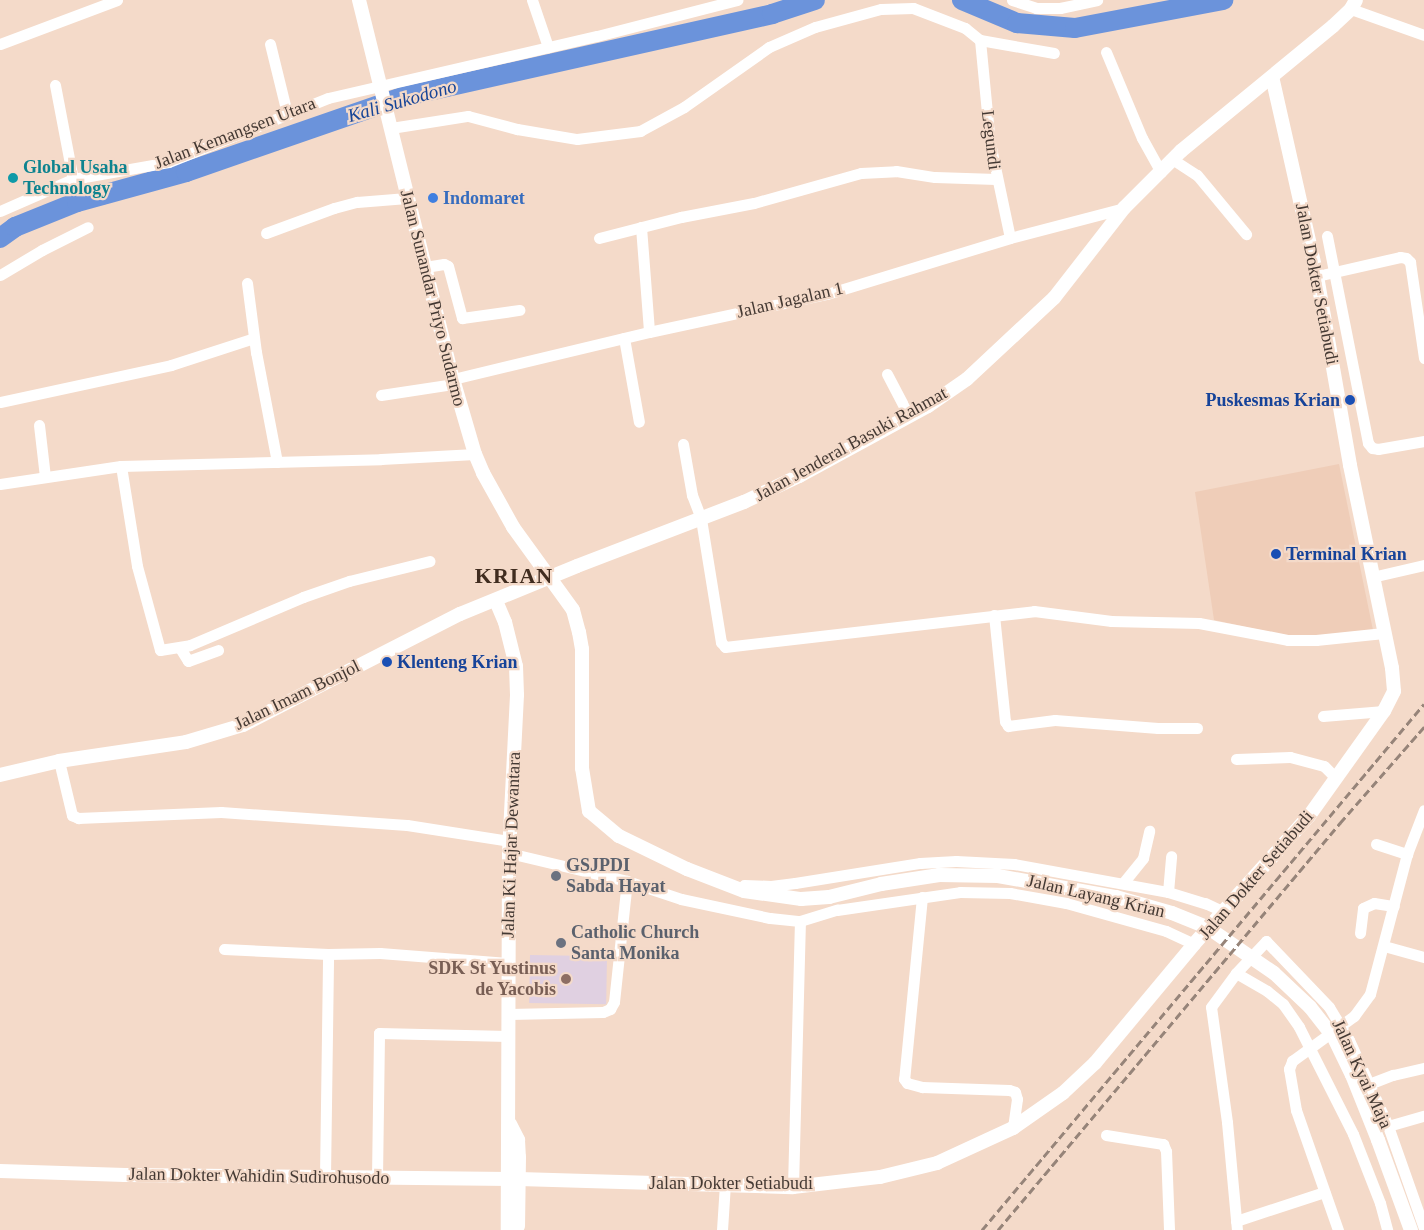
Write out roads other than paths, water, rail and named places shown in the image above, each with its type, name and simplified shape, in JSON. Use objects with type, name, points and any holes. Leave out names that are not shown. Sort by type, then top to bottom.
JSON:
[{"type":"main road","name":"Jalan Sunandar Priyo Sudarmo","points":[[359,0],[453,381],[475,454],[504,513],[549,579],[573,610],[581,638],[582,768],[584,793],[589,811],[619,836],[701,875]]},
{"type":"main road","name":"Jalan Jenderal Basuki Rahmat","points":[[549,579],[577,566],[701,519],[799,476],[928,406],[967,379],[1054,298],[1124,208],[1172,159],[1272,77],[1354,4]]},
{"type":"main road","name":"Jalan Dokter Setiabudi","points":[[513,1179],[793,1187],[880,1177],[937,1163],[1013,1128],[1064,1093],[1095,1063],[1196,943],[1309,816],[1384,711],[1394,691],[1392,668],[1372,577],[1317,276],[1284,121],[1272,77]]},
{"type":"main road","name":"Jalan Imam Bonjol","points":[[0,775],[59,761],[186,742],[243,725],[460,614],[549,579]]},
{"type":"main road","name":"Jalan Ki Hajar Dewantara","points":[[496,601],[505,622],[516,666],[518,695],[509,848],[508,963],[510,1123],[518,1140],[508,1230]]},
{"type":"main road","name":"Jalan Layang Krian","points":[[701,875],[744,891],[800,899],[829,897],[881,884],[939,875],[998,876],[1116,897],[1172,913],[1207,927],[1274,973],[1310,1007],[1334,1038],[1352,1075],[1378,1140],[1413,1204],[1411,1230]]},
{"type":"main road","name":"Jalan Dokter Wahidin Sudirohusodo","points":[[0,1171],[513,1179]]},
{"type":"main road","name":"Jalan Ki Hajar Dewantara","points":[[513,1179],[518,1230]]},
{"type":"street","points":[[532,0],[548,47]]},
{"type":"street","name":"Jalan Kemangsen Utara","points":[[0,211],[73,179],[169,162],[328,98],[382,91],[737,0]]},
{"type":"street","points":[[1012,0],[1036,8],[1060,8],[1097,0]]},
{"type":"street","points":[[0,44],[112,1]]},
{"type":"street","points":[[1354,4],[1424,35]]},
{"type":"street","points":[[391,125],[468,116],[517,129],[568,138],[596,137],[640,131],[684,107],[769,47],[815,27],[881,9],[913,8],[964,28],[980,40],[1054,53]]},
{"type":"street","name":"Legundi","points":[[980,40],[990,143],[996,179],[1010,238]]},
{"type":"street","points":[[270,44],[287,114]]},
{"type":"street","points":[[1106,52],[1142,138],[1161,172]]},
{"type":"street","points":[[55,85],[73,179]]},
{"type":"street","points":[[1172,159],[1197,175],[1246,234]]},
{"type":"street","points":[[599,238],[754,203],[861,173],[896,171],[935,177],[996,179]]},
{"type":"street","points":[[266,233],[334,208],[357,202],[407,198]]},
{"type":"street","name":"Jalan Jagalan 1","points":[[381,395],[453,381],[624,338],[827,294],[1010,238],[1124,208]]},
{"type":"street","points":[[641,227],[650,332]]},
{"type":"street","points":[[0,275],[42,250],[88,228]]},
{"type":"street","points":[[1327,236],[1368,444],[1372,448],[1378,449],[1424,441]]},
{"type":"street","points":[[1317,276],[1400,257],[1406,258],[1410,262],[1424,358]]},
{"type":"street","points":[[425,267],[444,264],[448,266],[462,318],[519,310]]},
{"type":"street","points":[[247,283],[254,338],[277,462]]},
{"type":"street","points":[[0,402],[171,365],[254,338]]},
{"type":"street","points":[[624,338],[639,422]]},
{"type":"street","points":[[887,374],[909,416]]},
{"type":"street","points":[[39,425],[45,477]]},
{"type":"street","points":[[683,444],[692,495],[701,519],[723,647],[1034,611],[1111,621],[1199,623],[1288,640],[1316,640],[1384,633]]},
{"type":"street","points":[[0,484],[121,466],[475,454]]},
{"type":"street","points":[[121,466],[137,566],[160,650],[182,653],[214,636],[303,597],[349,581],[430,560]]},
{"type":"street","points":[[1372,577],[1424,566]]},
{"type":"street","points":[[994,615],[1005,721],[1008,726],[1055,720],[1158,728],[1196,728]]},
{"type":"street","points":[[182,653],[188,661],[218,650]]},
{"type":"street","points":[[1323,716],[1384,711]]},
{"type":"street","points":[[1236,759],[1290,757],[1324,766],[1336,778]]},
{"type":"street","points":[[59,761],[72,815],[78,818],[221,812],[407,825],[509,848],[627,881],[681,899],[770,918],[800,921],[836,910],[960,892],[1012,887],[1166,931],[1196,943]]},
{"type":"street","points":[[1338,1230],[1296,1110],[1288,1074],[1292,1061],[1354,1016],[1370,994],[1407,854],[1424,810]]},
{"type":"street","points":[[1123,883],[1143,858],[1149,831]]},
{"type":"street","points":[[1376,844],[1407,854]]},
{"type":"street","points":[[1168,892],[1171,856]]},
{"type":"street","points":[[701,875],[750,886],[771,886],[920,863],[956,861],[1014,864],[1168,892],[1205,903],[1220,917]]},
{"type":"street","points":[[1012,887],[1014,864]]},
{"type":"street","points":[[509,1014],[603,1012],[612,1006],[627,881]]},
{"type":"street","points":[[922,897],[903,1067],[904,1079],[907,1083],[922,1086],[1009,1090],[1015,1092],[1017,1099],[1013,1128]]},
{"type":"street","points":[[1360,933],[1363,908],[1374,903],[1394,906]]},
{"type":"street","points":[[793,1187],[800,921]]},
{"type":"street","name":"Jalan Kyai Maja","points":[[1238,971],[1266,941],[1329,1006],[1338,1029],[1369,1084],[1388,1126],[1413,1204],[1424,1228]]},
{"type":"street","points":[[1384,946],[1424,957]]},
{"type":"street","points":[[224,949],[328,954],[380,953],[508,963]]},
{"type":"street","points":[[325,1177],[328,954]]},
{"type":"street","points":[[1324,1192],[1236,1226],[1227,1122],[1211,1007],[1238,971],[1267,990],[1283,1004],[1299,1027],[1353,1134],[1380,1203],[1387,1230]]},
{"type":"street","points":[[377,1178],[379,1034],[508,1036]]},
{"type":"street","points":[[1369,1084],[1392,1075],[1424,1068]]},
{"type":"street","points":[[1388,1126],[1424,1116]]},
{"type":"street","points":[[1106,1135],[1162,1144],[1166,1151],[1169,1230]]},
{"type":"street","points":[[722,1230],[725,1184]]},
{"type":"waterway","name":"Kali Sukodono","points":[[0,238],[15,227],[77,202],[186,172],[402,97],[772,14],[815,0]]},
{"type":"waterway","name":"Kali Sukodono","points":[[962,0],[1017,23],[1075,28],[1223,0]]},
{"type":"railway","points":[[982,1230],[1424,704]]},
{"type":"railway","points":[[998,1230],[1340,823],[1424,727]]},
{"type":"place","name":"Global Usaha Technology","points":[[13,178]]},
{"type":"place","name":"Indomaret","points":[[433,198]]},
{"type":"place","name":"Puskesmas Krian","points":[[1350,400]]},
{"type":"place","name":"Terminal Krian","points":[[1276,554]]},
{"type":"place","name":"Klenteng Krian","points":[[387,662]]},
{"type":"place","name":"GSJPDI Sabda Hayat","points":[[556,876]]},
{"type":"place","name":"Catholic Church Santa Monika","points":[[561,943]]},
{"type":"place","name":"SDK St Yustinus de Yacobis","points":[[566,979]]},
{"type":"district","name":"KRIAN","points":[[514,576]]}]
